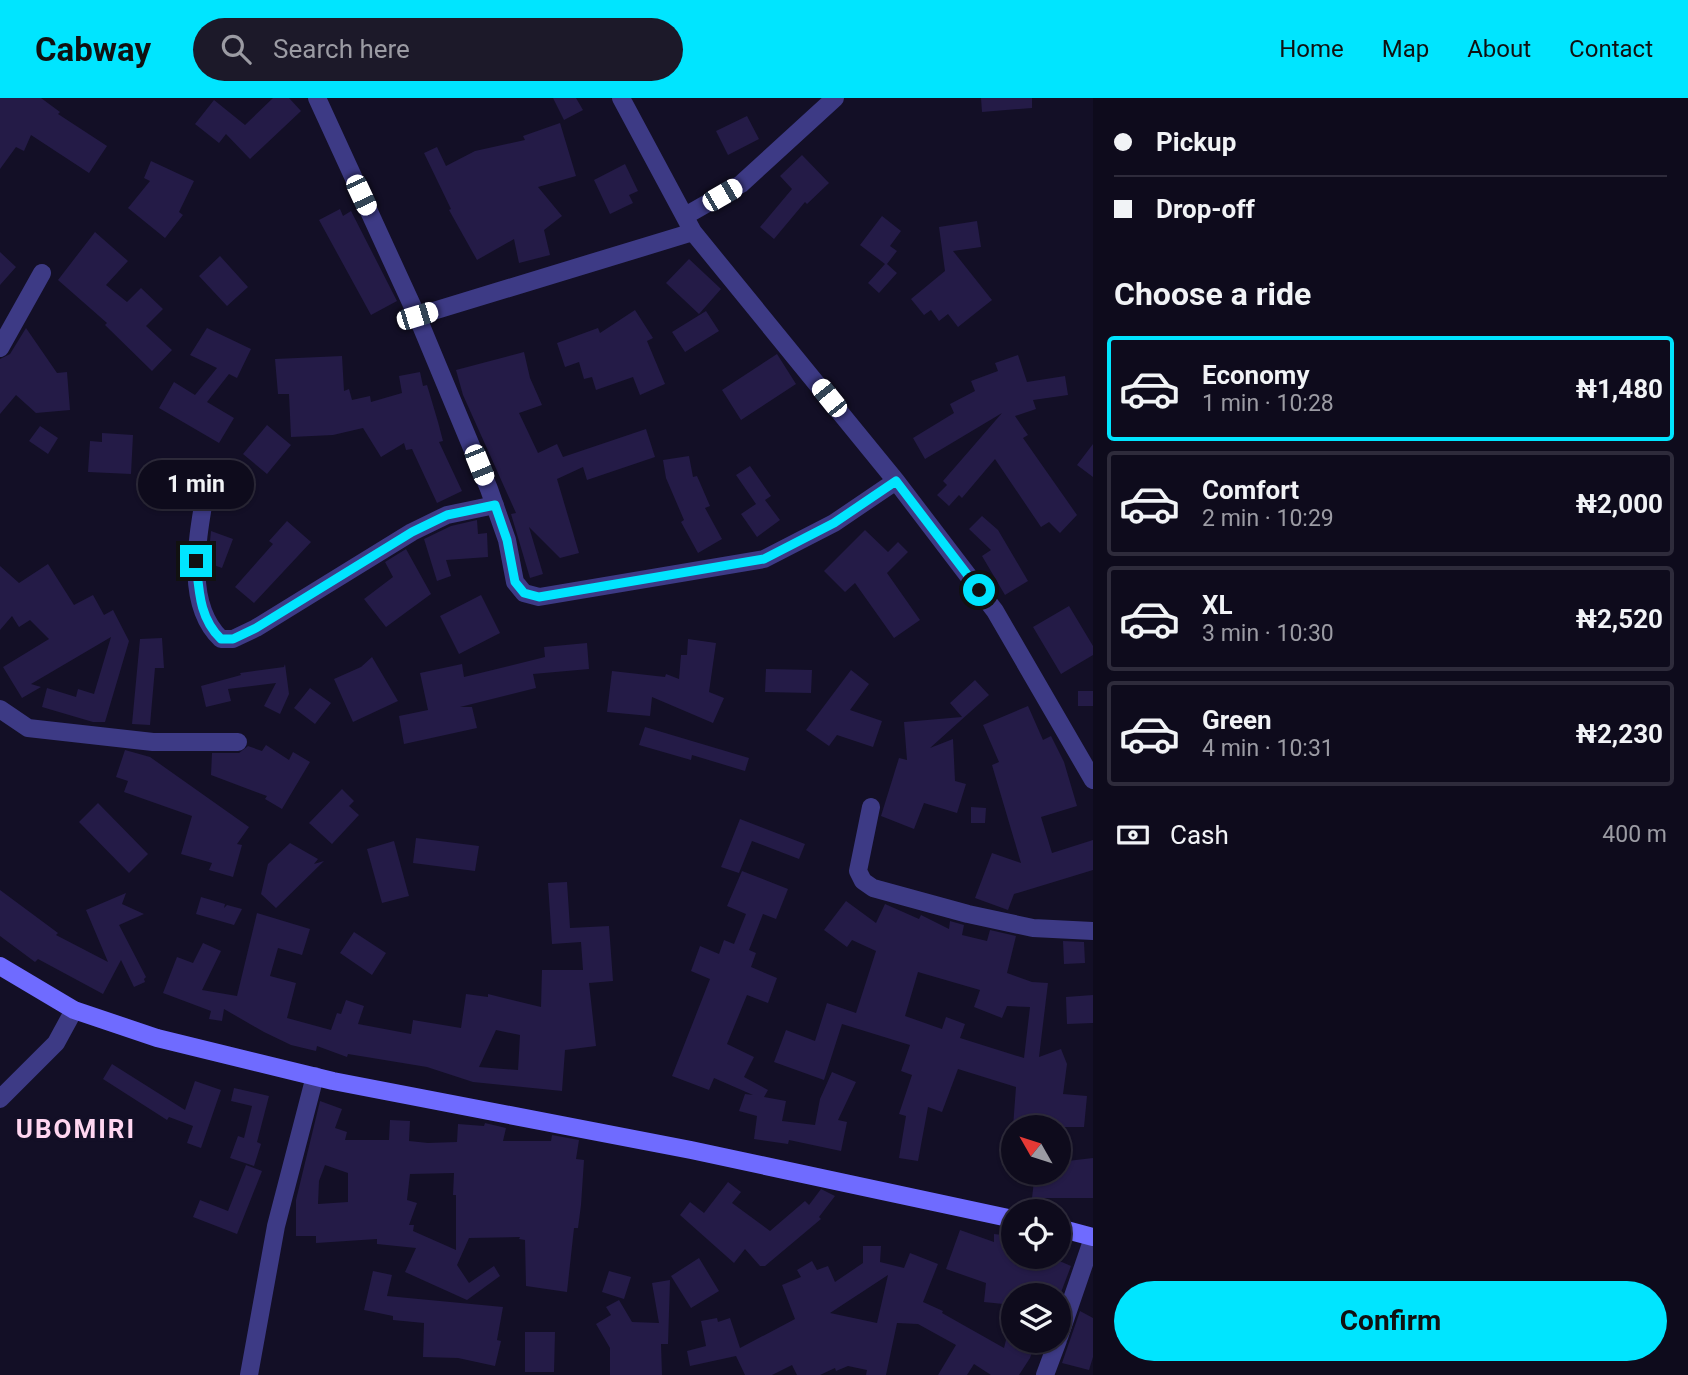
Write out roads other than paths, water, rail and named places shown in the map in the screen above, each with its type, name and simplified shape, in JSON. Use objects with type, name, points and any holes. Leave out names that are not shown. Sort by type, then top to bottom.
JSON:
[{"type":"street","points":[[317,98],[417,316],[495,505],[507,540],[515,582],[524,593],[539,597],[764,559],[834,523],[896,481]]},
{"type":"street","points":[[621,98],[689,224],[896,481],[995,611],[1093,780]]},
{"type":"street","points":[[417,316],[689,224],[741,184],[835,98]]},
{"type":"street","points":[[0,348],[42,273]]},
{"type":"street","points":[[208,475],[196,561],[202,610],[212,630],[221,639],[233,639],[256,628],[412,532],[447,515],[495,505]]},
{"type":"street","points":[[0,709],[28,728],[153,742],[238,742]]},
{"type":"street","points":[[871,807],[858,871],[863,881],[873,888],[968,914],[1033,928],[1093,931]]},
{"type":"street","points":[[0,966],[74,1010],[157,1038],[315,1076],[691,1150],[1001,1216]]},
{"type":"street","points":[[0,1099],[55,1043],[74,1010]]},
{"type":"street","points":[[249,1375],[276,1226],[315,1076]]},
{"type":"street","points":[[1071,1232],[1093,1238],[1071,1301]]},
{"type":"street","points":[[1045,1375],[1053,1353]]},
{"type":"district","name":"UBOMIRI","points":[[76,1129]]}]
